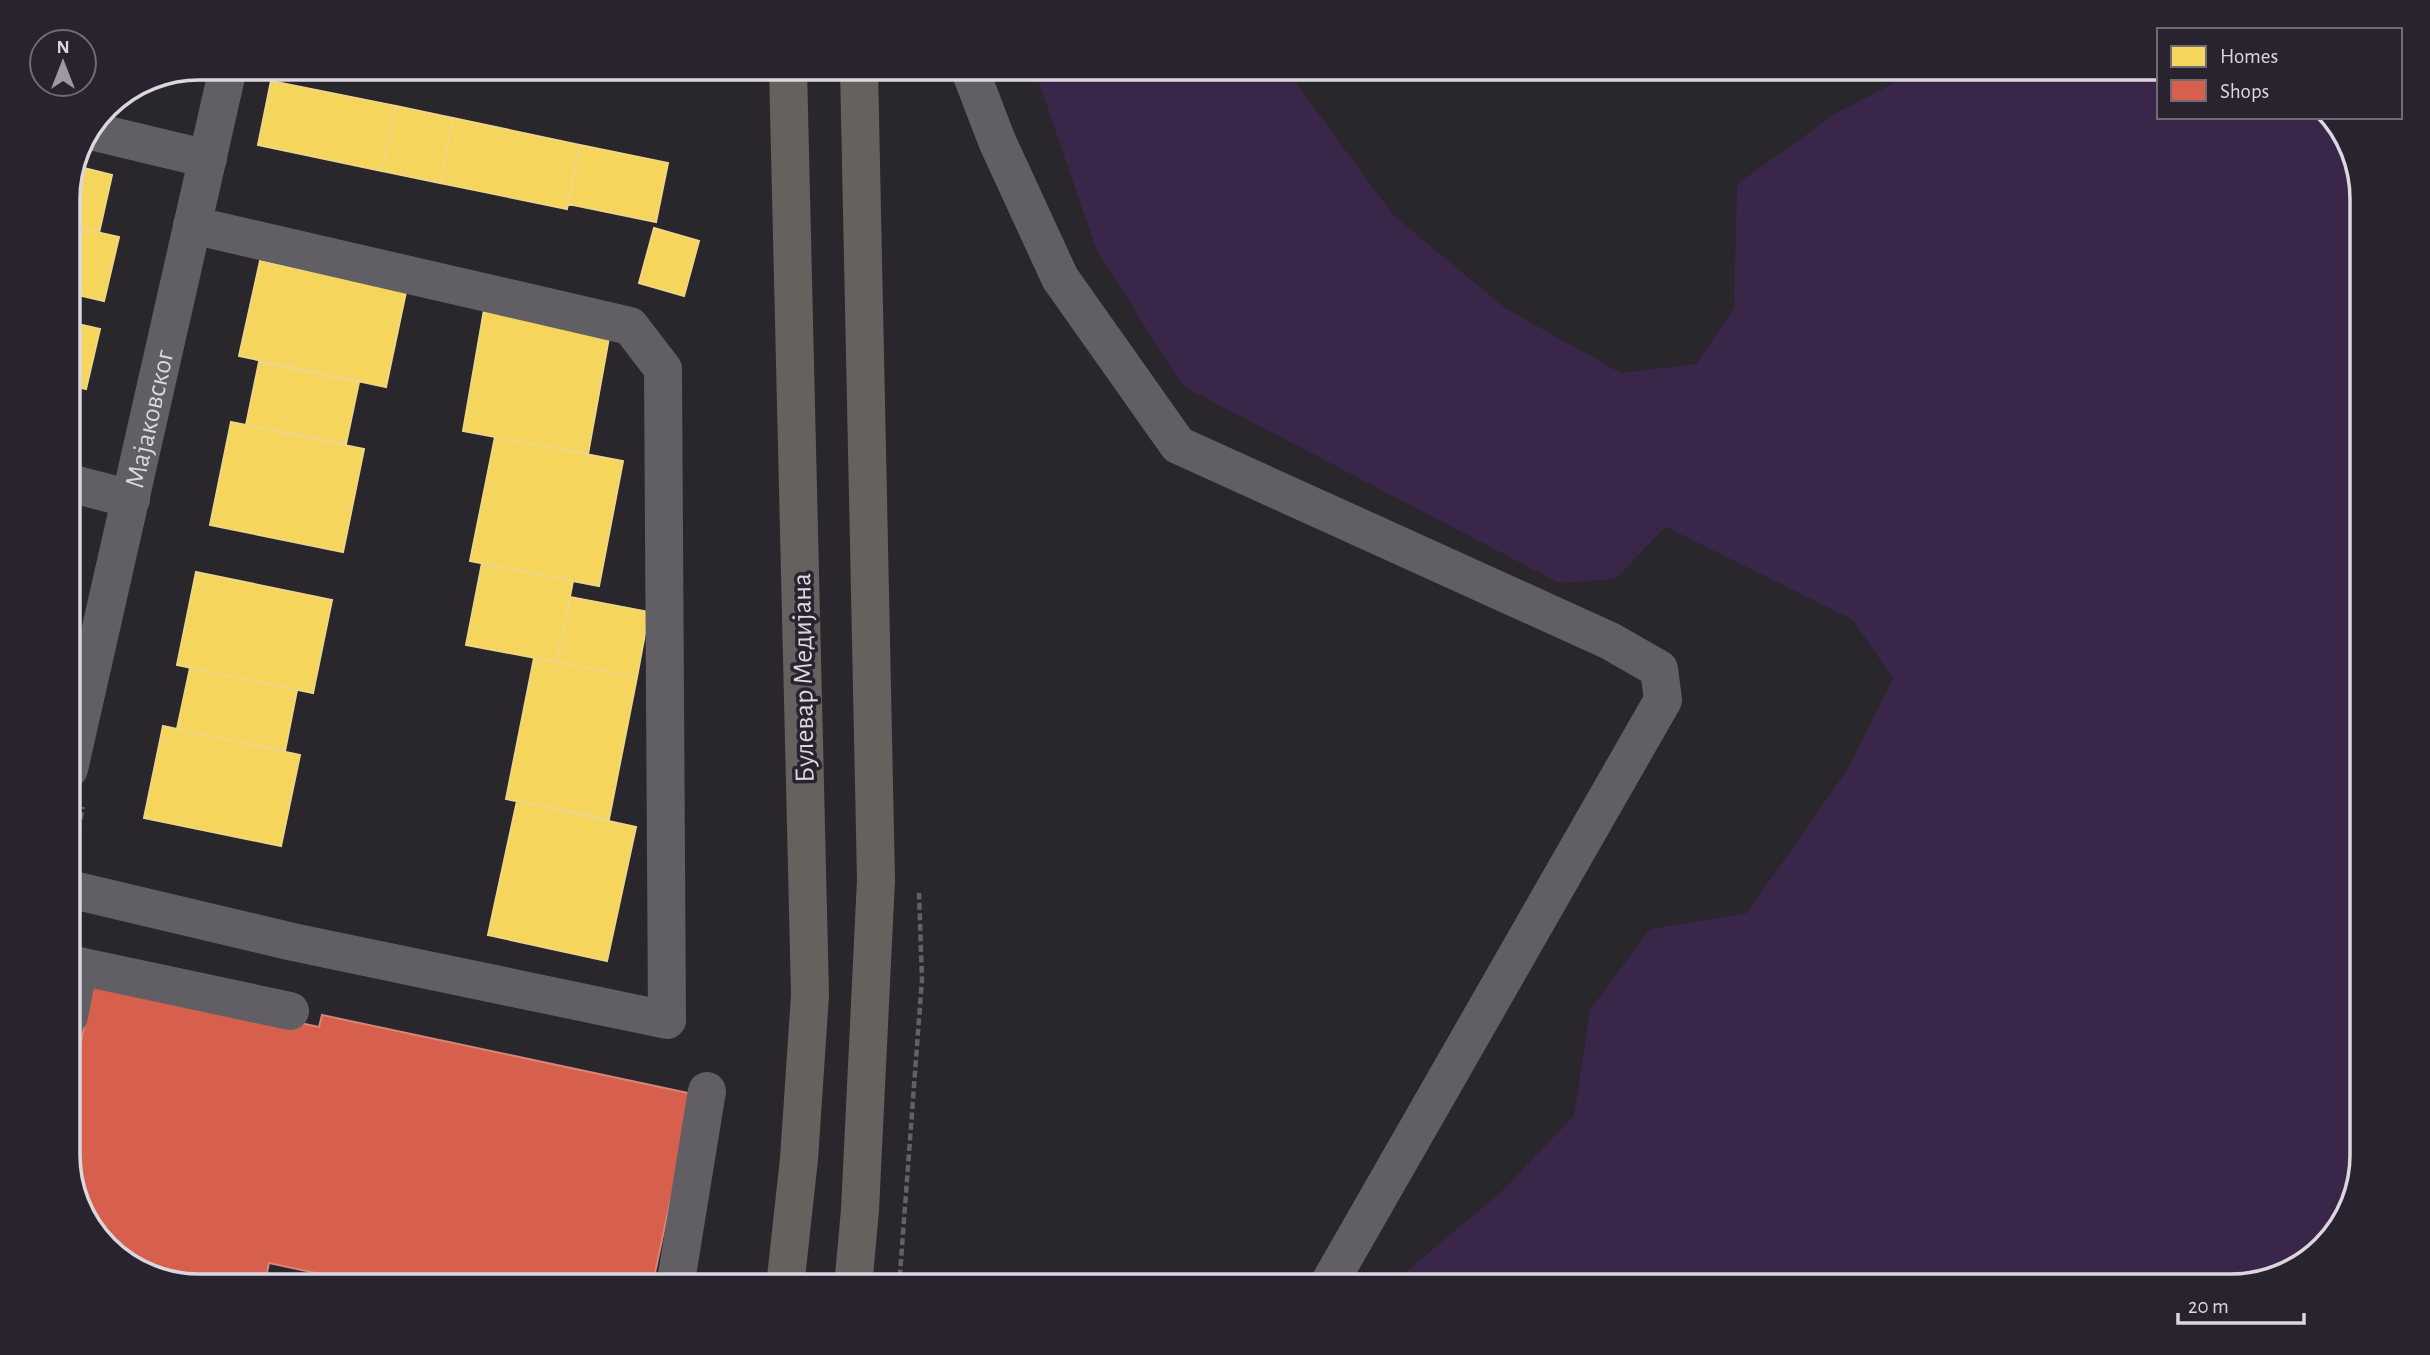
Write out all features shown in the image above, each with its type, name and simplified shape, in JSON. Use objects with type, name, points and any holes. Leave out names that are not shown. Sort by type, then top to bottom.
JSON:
[{"type":"main road","name":"Булевар Медијана","points":[[786,1274],[799,1159],[810,995],[788,80]]},
{"type":"main road","points":[[854,1274],[860,1210],[876,880],[859,80]]},
{"type":"street","name":"Мајаковског","points":[[81,713],[225,80]]},
{"type":"street","points":[[974,80],[997,141],[1060,278],[1178,445],[1610,641],[1659,669],[1663,700],[1334,1274]]},
{"type":"street","points":[[101,134],[208,159]]},
{"type":"street","points":[[81,892],[293,942],[667,1020],[663,369],[630,326],[192,225]]},
{"type":"street","points":[[81,486],[131,499]]},
{"type":"street","points":[[81,966],[290,1011]]},
{"type":"street","points":[[677,1274],[707,1091]]},
{"type":"shaded area","points":[[1038,80],[1294,80],[1393,215],[1505,308],[1621,373],[1696,364],[1734,308],[1737,184],[1838,112],[1900,80],[2157,80],[2157,119],[2318,119],[2337,147],[2349,192],[2350,1155],[2345,1186],[2337,1208],[2320,1234],[2290,1259],[2261,1270],[2230,1274],[1403,1274],[1499,1194],[1574,1116],[1590,1010],[1650,929],[1747,913],[1847,770],[1893,679],[1853,620],[1666,527],[1615,579],[1559,583],[1183,386],[1096,249]]},
{"type":"building: Homes","points":[[271,81],[396,106],[382,171],[258,145]]},
{"type":"building: Homes","points":[[396,106],[453,118],[440,183],[382,171]]},
{"type":"building: Homes","points":[[453,118],[580,145],[567,209],[440,183]]},
{"type":"building: Homes","points":[[580,145],[668,163],[656,222],[568,204]]},
{"type":"building: Homes","points":[[85,168],[112,175],[99,233],[81,229],[81,192]]},
{"type":"building: Homes","points":[[654,228],[699,241],[684,296],[639,283]]},
{"type":"building: Homes","points":[[81,229],[119,237],[104,301],[81,296]]},
{"type":"building: Homes","points":[[260,261],[406,292],[386,387],[239,356]]},
{"type":"building: Homes","points":[[484,310],[610,332],[588,454],[463,431]]},
{"type":"building: Homes","points":[[81,325],[100,329],[86,389],[81,388]]},
{"type":"building: Homes","points":[[259,362],[359,382],[346,444],[246,425]]},
{"type":"building: Homes","points":[[231,422],[364,449],[343,552],[210,525]]},
{"type":"building: Homes","points":[[495,437],[623,461],[599,586],[470,561]]},
{"type":"building: Homes","points":[[482,563],[573,581],[557,662],[466,645]]},
{"type":"building: Homes","points":[[196,572],[332,600],[313,693],[177,665]]},
{"type":"building: Homes","points":[[570,597],[649,612],[637,677],[557,662]]},
{"type":"building: Homes","points":[[534,658],[637,677],[609,819],[506,799]]},
{"type":"building: Homes","points":[[190,668],[297,690],[285,751],[177,729]]},
{"type":"building: Homes","points":[[163,726],[300,755],[281,846],[144,818]]},
{"type":"building: Homes","points":[[517,801],[636,827],[607,961],[488,935]]},
{"type":"building: Shops","points":[[94,979],[319,1027],[322,1015],[693,1094],[655,1274],[320,1274],[269,1263],[267,1274],[200,1274],[169,1270],[147,1262],[121,1245],[110,1234],[93,1208],[87,1193],[81,1163],[81,1041]]}]
